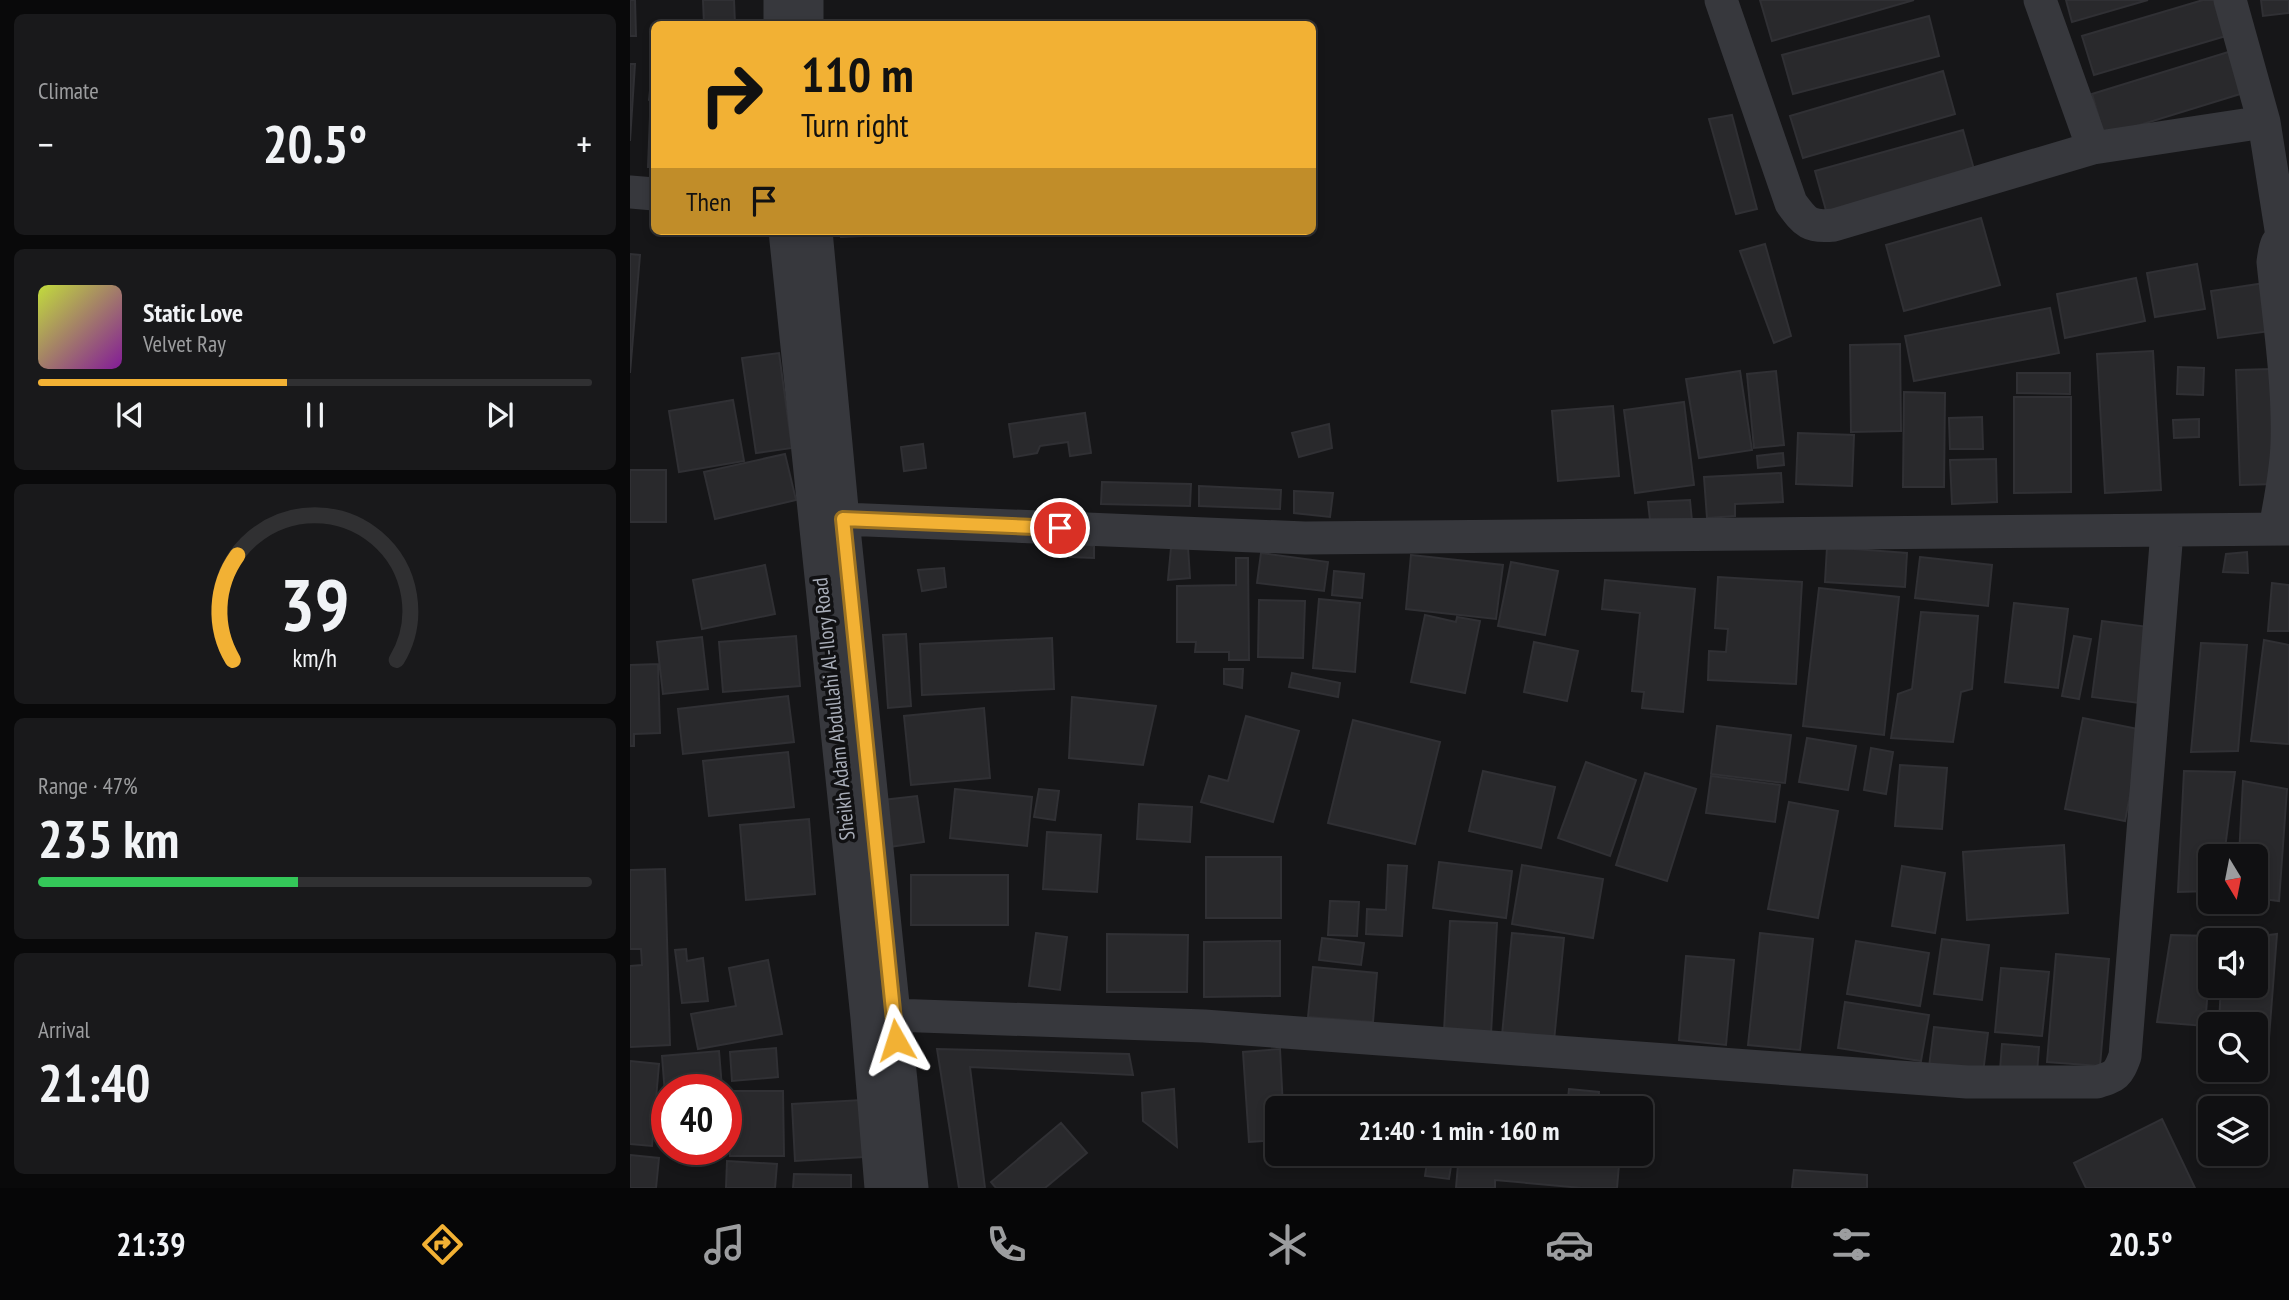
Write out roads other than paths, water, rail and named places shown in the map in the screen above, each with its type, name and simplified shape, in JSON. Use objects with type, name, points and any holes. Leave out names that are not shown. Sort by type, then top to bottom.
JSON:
[{"type":"street","points":[[780,0],[780,21]]},
{"type":"street","points":[[807,0],[807,21]]},
{"type":"street","points":[[1721,0],[1791,202],[1809,224],[1819,227],[1834,225],[2093,148],[2264,122]]},
{"type":"street","points":[[2040,0],[2093,148]]},
{"type":"street","points":[[843,519],[1305,538],[2282,529],[2287,441],[2273,261],[2275,245],[2285,235],[2264,122],[2230,0]]},
{"type":"street","points":[[630,192],[651,194]]},
{"type":"street","name":"Sheikh Adam Abdullahi Al-Ilory Road","points":[[785,235],[867,1018],[881,1188]]},
{"type":"street","name":"Sheikh Adam Abdullahi Al-Ilory Road","points":[[816,235],[912,1188]]},
{"type":"street","points":[[893,1015],[1204,1026],[1967,1082],[2098,1082],[2115,1077],[2125,1056],[2166,531]]}]
